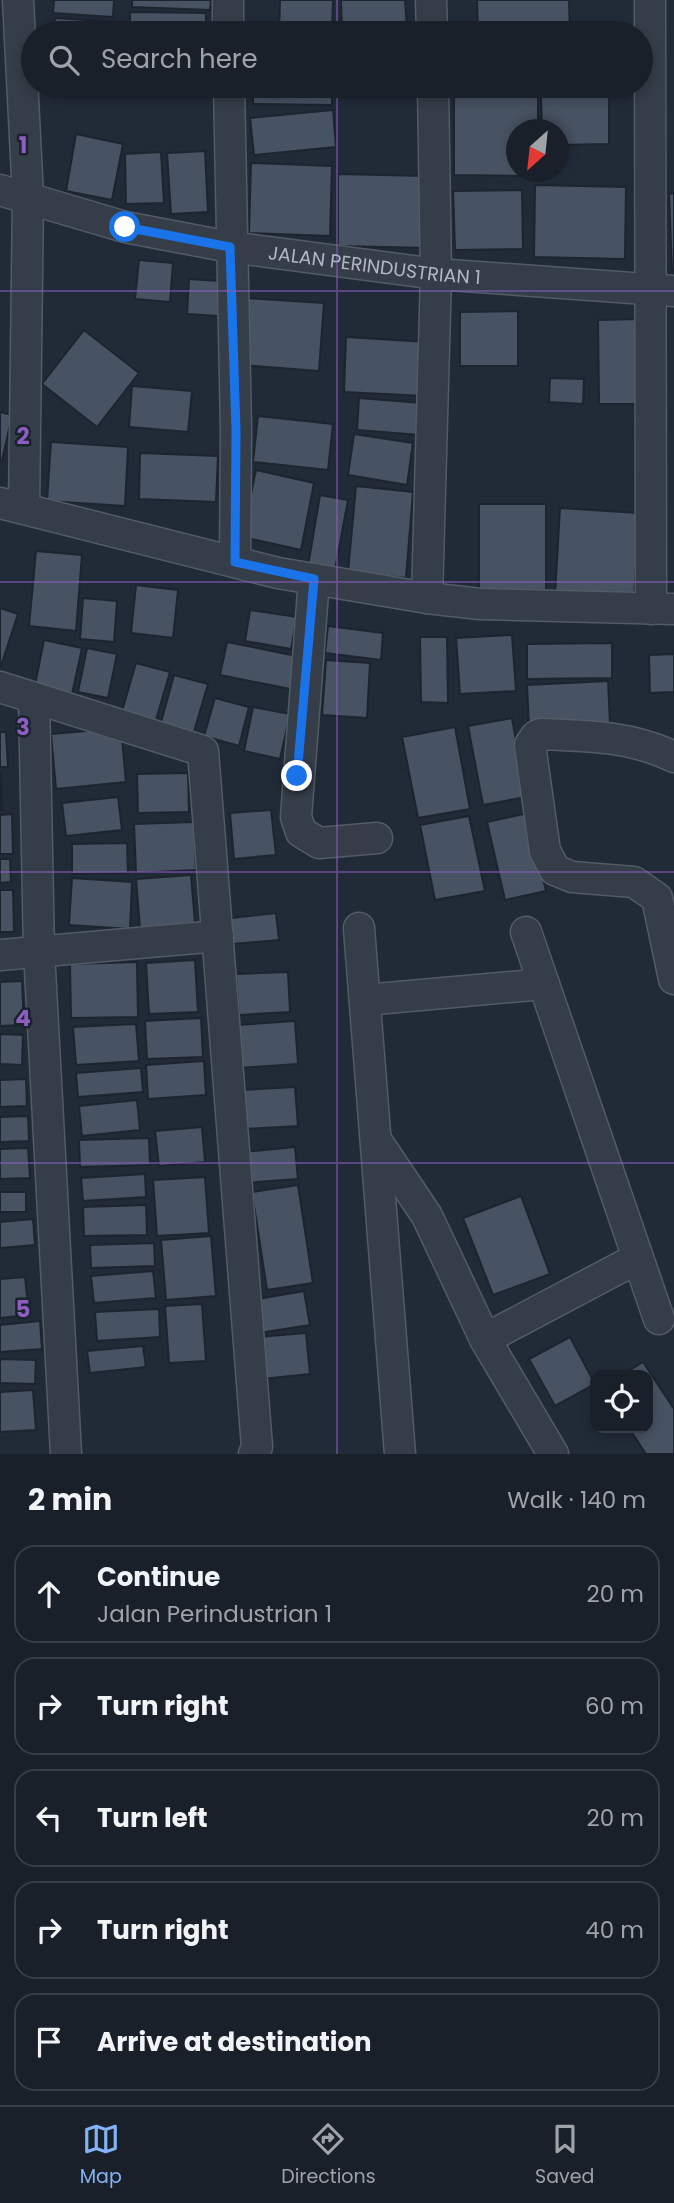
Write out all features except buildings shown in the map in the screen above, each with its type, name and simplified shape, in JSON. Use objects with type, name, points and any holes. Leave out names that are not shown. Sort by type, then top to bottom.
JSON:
[{"type":"street","points":[[18,0],[12,506],[314,579],[480,604],[662,609],[663,291],[653,67]]},
{"type":"street","points":[[228,0],[228,21]]},
{"type":"street","points":[[431,0],[432,21]]},
{"type":"street","points":[[650,0],[651,21]]},
{"type":"street","points":[[229,98],[230,247],[236,430],[235,562]]},
{"type":"street","points":[[427,598],[436,274],[433,98]]},
{"type":"street","name":"JALAN PERINDUSTRIAN 1","points":[[14,193],[125,227],[230,247],[436,274],[663,291]]},
{"type":"street","points":[[314,579],[296,817],[301,832],[318,843],[377,838]]},
{"type":"street","points":[[0,687],[203,751],[257,1447],[254,1454]]},
{"type":"street","points":[[34,698],[38,951],[66,1454]]},
{"type":"street","points":[[674,757],[655,748],[616,737],[541,734],[536,736],[530,745],[545,851],[555,870],[572,877],[634,882],[652,892],[657,898],[674,979]]},
{"type":"street","points":[[359,928],[400,1454]]},
{"type":"street","points":[[526,932],[659,1319]]},
{"type":"street","points":[[0,955],[218,936]]},
{"type":"street","points":[[365,1000],[544,984]]},
{"type":"street","points":[[376,1139],[427,1216],[485,1339],[553,1454]]},
{"type":"street","points":[[485,1339],[638,1258]]},
{"type":"route","points":[[125,227],[230,247],[236,430],[235,562],[314,579],[297,776]]}]
